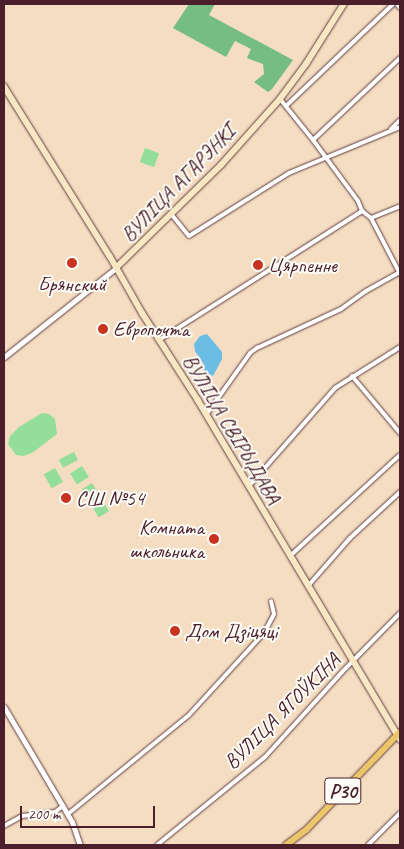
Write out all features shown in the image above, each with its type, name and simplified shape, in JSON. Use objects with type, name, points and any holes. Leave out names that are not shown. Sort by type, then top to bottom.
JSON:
[{"type":"main road","name":"ВУЛІЦА АГАРЭНКІ","points":[[117,268],[172,215],[280,99],[306,64],[344,4]]},
{"type":"main road","name":"ВУЛІЦА СВІРЫДАВА","points":[[4,86],[117,268],[399,735]]},
{"type":"main road","name":"Р30","points":[[286,845],[306,830],[399,735]]},
{"type":"street","points":[[286,106],[393,4]]},
{"type":"street","points":[[397,4],[400,8]]},
{"type":"street","points":[[313,140],[400,58]]},
{"type":"street","points":[[206,415],[250,353],[341,309],[366,291],[400,273],[370,218],[362,211],[358,201],[280,99]]},
{"type":"street","points":[[389,130],[400,120]]},
{"type":"street","points":[[172,215],[189,236],[289,173],[400,127]]},
{"type":"street","points":[[370,218],[400,206]]},
{"type":"street","points":[[159,340],[362,211]]},
{"type":"street","name":"ВУЛІЦА АГАРЭНКІ","points":[[4,358],[117,268]]},
{"type":"street","points":[[248,487],[335,388],[400,346]]},
{"type":"street","points":[[352,376],[400,433]]},
{"type":"street","points":[[290,556],[400,455]]},
{"type":"street","points":[[308,586],[350,538],[400,492]]},
{"type":"street","points":[[68,814],[189,715],[264,633],[274,614],[271,601]]},
{"type":"street","name":"ВУЛІЦА ЯГОЎКІНА","points":[[157,845],[265,758],[400,613]]},
{"type":"street","points":[[4,707],[68,814],[80,845]]},
{"type":"street","points":[[4,826],[22,816],[55,812],[63,806]]},
{"type":"street","points":[[368,845],[400,813]]},
{"type":"green space","points":[[189,4],[215,4],[209,15],[293,60],[272,89],[268,92],[254,82],[264,74],[263,64],[247,58],[251,49],[235,41],[226,57],[173,28]]},
{"type":"green space","points":[[145,148],[159,153],[154,167],[140,162]]},
{"type":"green space","points":[[42,413],[49,414],[55,419],[57,434],[32,453],[23,456],[16,455],[8,444],[10,436],[19,427]]},
{"type":"green space","points":[[74,452],[78,460],[63,468],[59,460]]},
{"type":"green space","points":[[82,466],[89,477],[77,484],[70,473]]},
{"type":"green space","points":[[55,468],[63,482],[52,488],[44,474]]},
{"type":"green space","points":[[92,483],[109,511],[99,517],[82,489]]},
{"type":"water","points":[[207,334],[222,352],[222,359],[213,376],[205,372],[203,363],[195,351],[194,344],[200,336]]},
{"type":"place","name":"Брянский","points":[[72,263]]},
{"type":"place","name":"Цярпенне","points":[[258,265]]},
{"type":"place","name":"Европочта","points":[[103,329]]},
{"type":"place","name":"СШ №54","points":[[66,498]]},
{"type":"place","name":"Комната школьника","points":[[214,539]]},
{"type":"place","name":"Дом Дзіцяці","points":[[175,631]]}]
